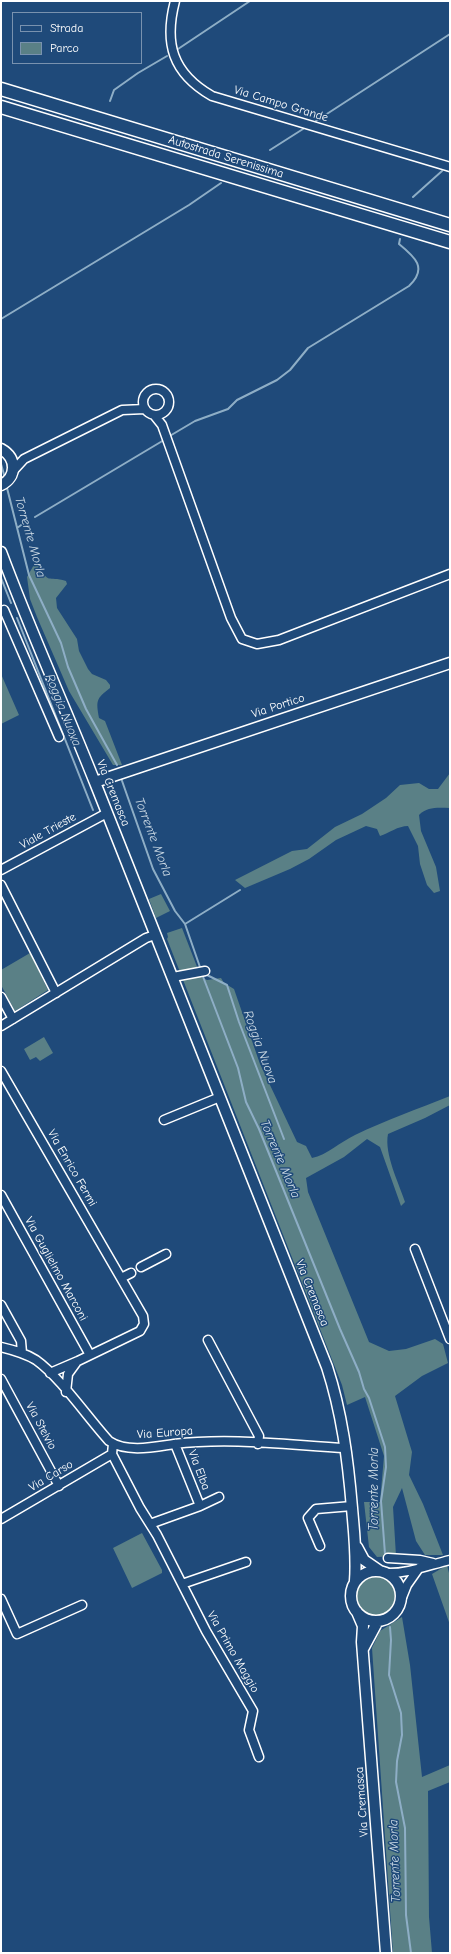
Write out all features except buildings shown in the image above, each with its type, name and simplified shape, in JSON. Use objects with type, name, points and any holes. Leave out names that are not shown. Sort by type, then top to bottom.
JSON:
[{"type":"highway","name":"Autostrada Serenissima","points":[[1,89],[450,225]]},
{"type":"highway","name":"Autostrada Serenissima","points":[[1,107],[450,242]]},
{"type":"main road","points":[[1,449],[11,458],[13,471],[4,484]]},
{"type":"main road","name":"Via Cremasca","points":[[1,552],[20,604],[103,801],[173,976],[327,1368],[335,1393],[346,1448],[356,1544],[355,1581]]},
{"type":"main road","name":"Via Portico","points":[[95,782],[114,774],[450,663]]},
{"type":"main road","points":[[103,801],[108,782],[114,774]]},
{"type":"main road","name":"Via Cremasca","points":[[356,1544],[364,1560],[383,1572]]},
{"type":"main road","points":[[366,1572],[383,1572],[393,1577],[398,1584],[400,1600],[398,1608],[392,1615],[378,1621],[367,1619],[357,1612],[353,1606],[350,1595],[355,1581],[366,1572]]},
{"type":"main road","name":"Via Cremasca","points":[[357,1612],[363,1626],[362,1642],[386,1953]]},
{"type":"main road","points":[[363,1649],[378,1621]]},
{"type":"street","name":"Via Campo Grande","points":[[175,1],[170,20],[169,36],[172,50],[178,66],[198,88],[212,96],[450,167]]},
{"type":"street","points":[[133,409],[148,391],[152,389],[161,389],[168,396],[169,400],[167,409],[164,412],[162,425]]},
{"type":"street","points":[[143,398],[145,409]]},
{"type":"street","points":[[13,471],[24,459],[122,410],[145,409],[154,415],[162,425],[167,438],[231,618],[242,639],[257,644],[279,640],[450,574]]},
{"type":"street","points":[[154,415],[164,412]]},
{"type":"street","points":[[11,458],[24,459]]},
{"type":"street","points":[[5,610],[59,736]]},
{"type":"street","name":"Viale Trieste","points":[[1,870],[107,813]]},
{"type":"street","points":[[1,885],[56,992]]},
{"type":"street","points":[[1,1026],[56,992],[156,935]]},
{"type":"street","points":[[173,976],[205,971]]},
{"type":"street","points":[[1,997],[13,1019]]},
{"type":"street","name":"Via Enrico Fermi","points":[[1,1071],[143,1316],[144,1324],[140,1331],[90,1356],[50,1373]]},
{"type":"street","points":[[164,1120],[220,1097]]},
{"type":"street","name":"Via Guglielmo Marconi","points":[[1,1195],[90,1356]]},
{"type":"street","points":[[414,1249],[450,1339]]},
{"type":"street","points":[[141,1267],[166,1254]]},
{"type":"street","points":[[121,1278],[130,1273]]},
{"type":"street","points":[[1,1305],[21,1341],[22,1353]]},
{"type":"street","points":[[208,1340],[259,1436],[258,1444]]},
{"type":"street","points":[[1,1347],[22,1353],[36,1360],[50,1373],[113,1444],[112,1454]]},
{"type":"street","points":[[66,1392],[68,1374],[78,1361]]},
{"type":"street","name":"Via Stelvio","points":[[1,1379],[59,1486]]},
{"type":"street","name":"Via Europa","points":[[113,1444],[135,1448],[217,1442],[346,1448]]},
{"type":"street","name":"Via Elba","points":[[176,1444],[200,1506]]},
{"type":"street","name":"Via Carso","points":[[1,1519],[112,1454]]},
{"type":"street","name":"Via Primo Maggio","points":[[112,1454],[206,1631],[247,1697],[253,1711],[249,1730],[259,1757]]},
{"type":"street","name":"Via Elba","points":[[150,1524],[200,1506],[219,1496]]},
{"type":"street","points":[[320,1546],[308,1518],[316,1509],[352,1506]]},
{"type":"street","points":[[388,1558],[420,1560],[435,1563]]},
{"type":"street","points":[[383,1572],[395,1573],[450,1560]]},
{"type":"street","points":[[182,1584],[246,1562]]},
{"type":"street","points":[[400,1600],[407,1585],[419,1568]]},
{"type":"street","points":[[1,1599],[17,1634],[82,1606]]},
{"type":"green space","points":[[35,563],[38,563],[44,575],[47,577],[66,581],[67,584],[56,598],[57,608],[77,639],[79,651],[88,669],[92,674],[106,680],[110,685],[110,688],[98,700],[98,712],[99,718],[105,721],[122,765],[113,765],[69,691],[37,617],[30,599],[27,577]]},
{"type":"green space","points":[[1,674],[19,715],[1,724]]},
{"type":"green space","points":[[450,773],[450,808],[430,809],[419,815],[421,831],[436,867],[440,891],[434,893],[427,885],[420,864],[418,846],[408,826],[397,828],[380,836],[377,829],[366,826],[336,840],[309,859],[290,869],[245,888],[235,880],[292,851],[307,849],[335,827],[362,814],[386,798],[400,785],[419,783],[429,789],[438,789]]},
{"type":"green space","points":[[161,894],[170,911],[156,918],[149,899]]},
{"type":"green space","points":[[182,928],[201,977],[207,980],[221,978],[224,983],[234,989],[260,1064],[297,1142],[306,1146],[312,1158],[323,1154],[349,1138],[390,1119],[450,1096],[450,1105],[388,1134],[387,1142],[390,1159],[405,1202],[401,1206],[380,1147],[367,1139],[344,1157],[306,1178],[308,1192],[369,1342],[389,1351],[406,1349],[435,1339],[443,1344],[448,1363],[422,1376],[395,1396],[412,1452],[409,1475],[423,1504],[443,1555],[425,1555],[416,1541],[402,1488],[393,1507],[396,1556],[377,1557],[369,1547],[364,1502],[380,1502],[384,1456],[365,1397],[347,1405],[342,1385],[167,939],[167,933]]},
{"type":"green space","points":[[30,953],[48,990],[15,1011],[1,985],[1,970]]},
{"type":"green space","points":[[44,1037],[53,1053],[40,1061],[36,1057],[30,1060],[24,1049]]},
{"type":"green space","points":[[142,1533],[162,1570],[162,1573],[132,1588],[113,1548]]},
{"type":"green space","points":[[447,1565],[450,1577],[450,1625],[432,1574]]},
{"type":"green space","points":[[375,1576],[389,1582],[395,1596],[389,1610],[375,1616],[361,1610],[355,1596],[361,1582]]},
{"type":"green space","points":[[402,1617],[410,1665],[422,1777],[450,1765],[450,1782],[428,1791],[429,1917],[432,1953],[393,1953],[372,1648],[380,1631]]},
{"type":"waterway","points":[[178,49],[250,1]]},
{"type":"waterway","points":[[316,121],[450,34]]},
{"type":"waterway","points":[[110,101],[114,90],[138,73],[167,56]]},
{"type":"waterway","points":[[270,150],[303,129]]},
{"type":"waterway","points":[[413,197],[442,171]]},
{"type":"waterway","points":[[1,319],[189,205],[221,183]]},
{"type":"waterway","points":[[168,437],[195,421],[228,409],[237,400],[277,380],[290,370],[308,348],[409,286],[415,280],[418,274],[418,268],[414,258],[399,244],[400,239]]},
{"type":"waterway","points":[[35,517],[164,440]]},
{"type":"waterway","name":"Torrente Morla","points":[[1,464],[5,478]]},
{"type":"waterway","name":"Torrente Morla","points":[[6,484],[29,575],[61,643],[68,667],[86,709],[117,765]]},
{"type":"waterway","name":"Torrente Morla","points":[[17,528],[24,523]]},
{"type":"waterway","name":"Roggia Nuova","points":[[1,578],[11,603]]},
{"type":"waterway","name":"Roggia Nuova","points":[[17,618],[93,810]]},
{"type":"waterway","name":"Torrente Morla","points":[[121,778],[153,869],[175,911],[185,924],[201,970]]},
{"type":"waterway","points":[[185,924],[240,890]]},
{"type":"waterway","name":"Torrente Morla","points":[[202,974],[238,1068],[246,1102],[259,1129],[340,1329],[359,1372],[385,1447],[386,1467],[381,1501],[385,1554]]},
{"type":"waterway","name":"Roggia Nuova","points":[[205,974],[227,985],[239,1022],[284,1139]]},
{"type":"waterway","name":"Torrente Morla","points":[[390,1627],[391,1640],[389,1675],[401,1713],[402,1735],[397,1761],[396,1782],[405,1828],[406,1915],[411,1953]]}]
